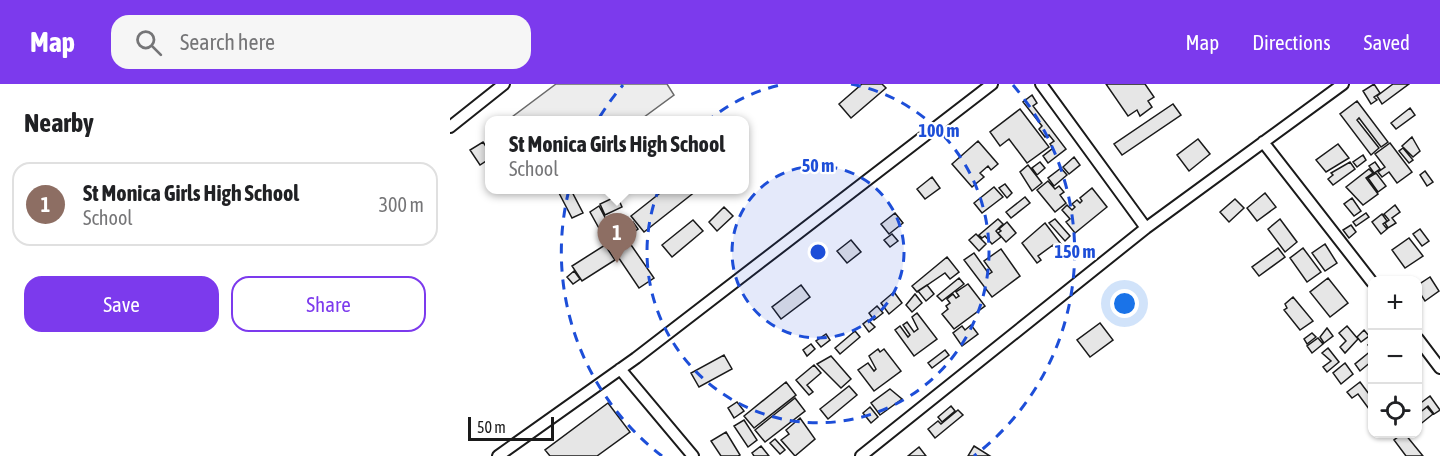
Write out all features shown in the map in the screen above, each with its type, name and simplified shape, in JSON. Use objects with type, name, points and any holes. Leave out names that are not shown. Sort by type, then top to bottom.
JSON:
[{"type":"street","points":[[450,127],[504,84]]},
{"type":"street","points":[[498,456],[620,369],[992,84]]},
{"type":"street","points":[[1041,84],[1146,228]]},
{"type":"street","points":[[861,456],[1146,228],[1343,84]]},
{"type":"street","points":[[1263,142],[1368,277]]},
{"type":"street","points":[[1422,344],[1440,368]]},
{"type":"street","points":[[620,369],[693,456]]},
{"type":"shaded area","points":[[556,84],[667,84],[674,95],[645,116],[513,116]]},
{"type":"building","points":[[862,84],[882,84],[886,88],[851,118],[839,104]]},
{"type":"building","points":[[1106,84],[1145,84],[1154,97],[1148,101],[1152,107],[1140,116],[1137,110],[1128,116]]},
{"type":"building","points":[[1374,84],[1380,93],[1374,97],[1377,100],[1371,104],[1363,91]]},
{"type":"building","points":[[1393,84],[1409,84],[1382,104],[1377,96]]},
{"type":"building","points":[[1032,95],[1037,103],[1033,106],[1066,149],[1048,163],[1043,156],[1053,148],[1050,144],[1054,141],[1049,135],[1045,137],[1039,129],[1042,126],[1023,102]]},
{"type":"building","points":[[1357,101],[1388,142],[1381,147],[1359,118],[1357,120],[1379,148],[1371,155],[1340,114]]},
{"type":"building","points":[[1173,104],[1181,115],[1122,155],[1114,144]]},
{"type":"building","points":[[1410,108],[1415,115],[1396,129],[1391,123]]},
{"type":"building","points":[[1020,109],[1049,147],[1027,163],[1009,139],[1000,146],[990,132]]},
{"type":"building","points":[[1412,137],[1420,151],[1413,157],[1402,146]]},
{"type":"building","points":[[1198,139],[1210,154],[1189,171],[1177,155]]},
{"type":"building","points":[[978,141],[998,164],[991,170],[988,166],[980,173],[984,177],[972,187],[952,164]]},
{"type":"building","points":[[483,142],[485,162],[480,165],[470,150]]},
{"type":"building","points":[[1390,143],[1412,172],[1397,183],[1389,172],[1382,177],[1378,172],[1385,167],[1375,154]]},
{"type":"building","points":[[1338,144],[1349,158],[1326,172],[1316,160]]},
{"type":"building","points":[[1403,148],[1413,160],[1409,163],[1399,151]]},
{"type":"building","points":[[1363,155],[1366,160],[1357,167],[1353,162]]},
{"type":"building","points":[[1074,157],[1080,165],[1069,174],[1063,167]]},
{"type":"building","points":[[1040,162],[1045,168],[1037,175],[1032,168]]},
{"type":"building","points":[[1350,162],[1355,169],[1333,185],[1328,179],[1333,175],[1331,173]]},
{"type":"building","points":[[1375,162],[1380,169],[1374,173],[1369,166]]},
{"type":"building","points":[[1028,165],[1042,183],[1032,191],[1020,172]]},
{"type":"building","points":[[1061,168],[1067,175],[1054,186],[1048,178]]},
{"type":"building","points":[[1369,169],[1373,173],[1366,178],[1378,194],[1363,205],[1346,187]]},
{"type":"building","points":[[1425,171],[1433,182],[1427,186],[1420,175]]},
{"type":"building","points":[[1376,173],[1386,186],[1378,192],[1368,178]]},
{"type":"building","points":[[932,177],[940,188],[925,199],[917,189]]},
{"type":"building","points":[[1048,181],[1055,189],[1059,186],[1064,192],[1060,195],[1066,203],[1055,212],[1037,190]]},
{"type":"building","points":[[1005,184],[1012,193],[1007,198],[999,188]]},
{"type":"building","points":[[994,187],[1003,197],[982,213],[974,203]]},
{"type":"building","points":[[1092,188],[1107,207],[1075,233],[1066,222],[1070,219],[1062,210],[1067,205],[1072,210],[1075,207],[1072,204],[1077,200],[1080,203],[1082,201],[1080,198]]},
{"type":"building","points":[[1265,193],[1276,207],[1257,221],[1247,208]]},
{"type":"building","points":[[560,194],[573,194],[583,213],[572,218]]},
{"type":"building","points":[[659,194],[692,194],[644,232],[631,216]]},
{"type":"building","points":[[617,196],[622,207],[605,215],[600,204]]},
{"type":"building","points":[[1025,197],[1030,203],[1011,218],[1006,212]]},
{"type":"building","points":[[1352,198],[1361,211],[1354,216],[1344,204]]},
{"type":"building","points":[[1235,199],[1244,208],[1229,222],[1220,212]]},
{"type":"building","points":[[1395,205],[1400,212],[1392,218],[1396,223],[1388,228],[1385,223],[1389,220],[1384,214]]},
{"type":"building","points":[[599,206],[609,225],[600,230],[590,212]]},
{"type":"building","points":[[724,207],[733,216],[717,231],[709,222]]},
{"type":"building","points":[[895,213],[903,223],[889,234],[881,224]]},
{"type":"building","points":[[1366,213],[1369,217],[1356,226],[1353,222]]},
{"type":"building","points":[[1382,214],[1387,221],[1383,224],[1387,229],[1381,234],[1372,222]]},
{"type":"building","points":[[998,219],[1003,224],[996,231],[1001,237],[992,244],[985,236],[982,238],[979,235]]},
{"type":"building","points":[[1055,219],[1070,236],[1065,241],[1049,223]]},
{"type":"building","points":[[1280,219],[1297,242],[1285,252],[1268,229]]},
{"type":"building","points":[[693,220],[703,231],[672,257],[662,245]]},
{"type":"building","points":[[633,222],[638,229],[627,237],[622,231]]},
{"type":"building","points":[[1007,222],[1016,233],[1006,242],[998,233]]},
{"type":"building","points":[[1045,223],[1061,244],[1055,248],[1053,245],[1038,256],[1041,260],[1037,263],[1022,243]]},
{"type":"building","points":[[1351,225],[1356,232],[1349,238],[1343,230]]},
{"type":"building","points":[[620,229],[654,278],[639,288],[606,239]]},
{"type":"building","points":[[1420,229],[1429,241],[1422,246],[1413,234]]},
{"type":"building","points":[[892,234],[898,241],[890,247],[884,240]]},
{"type":"building","points":[[976,234],[986,244],[979,251],[969,240]]},
{"type":"building","points":[[1409,238],[1423,256],[1405,268],[1392,250]]},
{"type":"building","points":[[851,240],[861,252],[847,263],[837,251]]},
{"type":"building","points":[[1325,244],[1337,263],[1325,271],[1312,253]]},
{"type":"building","points":[[605,245],[615,260],[582,281],[572,266]]},
{"type":"building","points":[[1278,248],[1285,257],[1259,276],[1252,267]]},
{"type":"building","points":[[1303,248],[1321,272],[1307,282],[1290,258]]},
{"type":"building","points":[[1001,249],[1020,276],[992,297],[964,260],[974,253],[989,274],[992,272],[984,261]]},
{"type":"building","points":[[947,257],[959,272],[950,279],[945,273],[917,292],[912,286]]},
{"type":"building","points":[[574,271],[580,279],[573,284],[567,277]]},
{"type":"building","points":[[1430,277],[1439,291],[1425,301],[1422,296],[1422,282]]},
{"type":"building","points":[[959,278],[964,284],[942,301],[937,296]]},
{"type":"building","points":[[1328,278],[1348,303],[1330,317],[1310,292]]},
{"type":"building","points":[[968,284],[985,306],[954,329],[942,314],[948,309],[946,306],[950,303],[947,299],[953,294],[956,298],[959,296],[956,292]]},
{"type":"building","points":[[801,285],[810,297],[781,319],[772,307]]},
{"type":"building","points":[[927,285],[934,294],[926,301],[918,291]]},
{"type":"building","points":[[894,292],[902,303],[889,314],[881,303]]},
{"type":"building","points":[[915,294],[922,303],[912,312],[906,305]]},
{"type":"building","points":[[1293,297],[1313,321],[1300,330],[1284,310],[1287,308],[1285,304]]},
{"type":"building","points":[[877,306],[883,313],[874,320],[869,313]]},
{"type":"building","points":[[917,313],[937,339],[914,356],[895,330],[900,326],[908,337],[910,335],[903,325],[907,322],[914,332],[918,329],[912,317]]},
{"type":"building","points":[[868,320],[875,327],[869,332],[863,324]]},
{"type":"building","points":[[1100,323],[1113,340],[1090,357],[1077,340]]},
{"type":"building","points":[[971,325],[978,334],[962,346],[953,333],[962,326],[965,330]]},
{"type":"building","points":[[1347,326],[1358,339],[1345,353],[1340,347],[1346,341],[1339,333]]},
{"type":"building","points":[[1327,328],[1333,336],[1324,343],[1320,337]]},
{"type":"building","points":[[1364,330],[1368,335],[1361,342],[1357,337]]},
{"type":"building","points":[[855,331],[860,337],[840,354],[835,348]]},
{"type":"building","points":[[1312,333],[1316,337],[1307,344],[1304,339]]},
{"type":"building","points":[[826,334],[830,340],[821,347],[816,341]]},
{"type":"building","points":[[1318,338],[1323,344],[1312,353],[1307,346]]},
{"type":"building","points":[[811,344],[815,349],[807,356],[803,350]]},
{"type":"building","points":[[1328,348],[1339,362],[1327,372],[1323,367],[1331,361],[1322,353]]},
{"type":"building","points":[[878,349],[880,352],[884,349],[901,371],[874,391],[858,370],[868,363],[874,371],[876,369],[869,356]]},
{"type":"building","points":[[945,350],[949,355],[932,368],[928,363]]},
{"type":"building","points":[[1368,353],[1368,364],[1360,371],[1355,364]]},
{"type":"building","points":[[724,355],[732,369],[699,387],[691,373]]},
{"type":"building","points":[[831,356],[851,379],[841,388],[817,364]]},
{"type":"building","points":[[1345,363],[1353,374],[1341,384],[1333,373]]},
{"type":"building","points":[[814,365],[821,373],[807,385],[813,392],[809,395],[796,380]]},
{"type":"building","points":[[786,382],[796,395],[754,428],[744,416]]},
{"type":"building","points":[[1360,382],[1368,393],[1368,408],[1358,394],[1352,398],[1347,392]]},
{"type":"building","points":[[849,386],[857,395],[828,419],[820,409]]},
{"type":"building","points":[[890,389],[902,399],[880,415],[871,403]]},
{"type":"building","points":[[1430,396],[1440,410],[1434,414],[1428,406],[1422,411],[1422,402]]},
{"type":"building","points":[[795,398],[805,411],[765,442],[755,430]]},
{"type":"building","points":[[737,402],[744,411],[734,418],[728,408]]},
{"type":"building","points":[[608,403],[630,432],[597,456],[550,456],[545,450]]},
{"type":"building","points":[[951,406],[955,411],[942,422],[938,417]]},
{"type":"building","points":[[870,407],[878,417],[871,423],[863,413]]},
{"type":"building","points":[[1427,407],[1433,414],[1422,423],[1422,411]]},
{"type":"building","points":[[958,410],[963,415],[935,438],[928,429],[938,421],[941,424]]},
{"type":"building","points":[[800,418],[815,439],[795,456],[781,440],[789,434],[786,430]]},
{"type":"building","points":[[744,420],[757,440],[748,447],[734,426]]},
{"type":"building","points":[[726,432],[740,455],[721,456],[711,441]]},
{"type":"building","points":[[1408,438],[1423,456],[1406,456],[1394,440]]},
{"type":"building","points":[[775,439],[785,450],[780,454],[770,443]]},
{"type":"building","points":[[761,446],[769,456],[754,456],[752,453]]},
{"type":"building","points":[[974,446],[990,456],[968,456]]},
{"type":"building","points":[[919,447],[926,456],[908,456]]},
{"type":"place","name":"St Monica Girls High School","points":[[617,263]]}]
